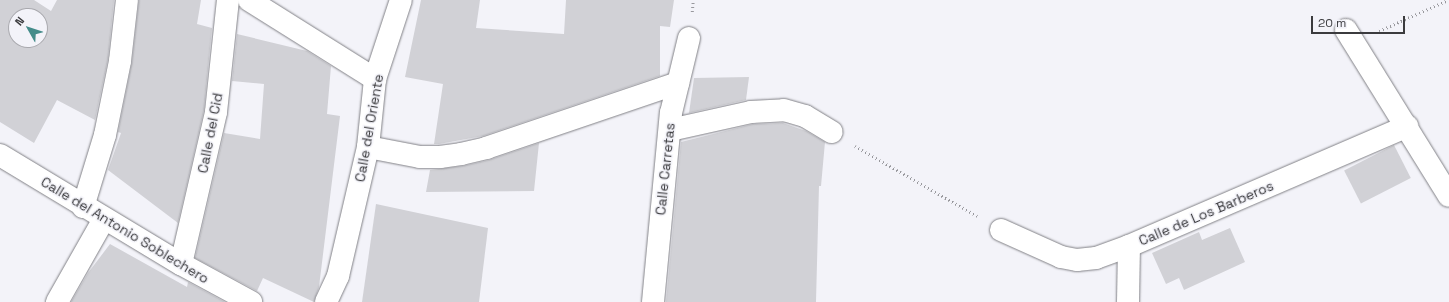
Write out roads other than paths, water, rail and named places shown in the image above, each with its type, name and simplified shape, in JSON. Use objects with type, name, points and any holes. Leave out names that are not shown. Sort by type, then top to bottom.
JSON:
[{"type":"street","points":[[83,207],[105,135],[120,61],[128,0]]},
{"type":"street","name":"Calle del Cid","points":[[181,264],[216,112],[228,0]]},
{"type":"street","name":"Calle del Oriente","points":[[326,302],[338,276],[368,147],[375,80],[401,0]]},
{"type":"street","points":[[263,4],[375,80]]},
{"type":"street","points":[[1350,36],[1449,196]]},
{"type":"street","name":"Calle Carretas","points":[[653,302],[671,113],[689,38]]},
{"type":"street","points":[[368,147],[420,156],[440,157],[461,154],[486,148],[678,83]]},
{"type":"street","points":[[670,130],[751,112],[784,110],[805,116],[832,132]]},
{"type":"street","name":"Calle de Los Barberos","points":[[1001,230],[1061,257],[1078,260],[1096,258],[1129,246],[1407,126]]},
{"type":"street","name":"Calle del Antonio Soblechero","points":[[0,156],[83,207],[181,264],[251,302]]},
{"type":"street","points":[[58,301],[104,219]]},
{"type":"street","points":[[1128,302],[1129,246]]}]
